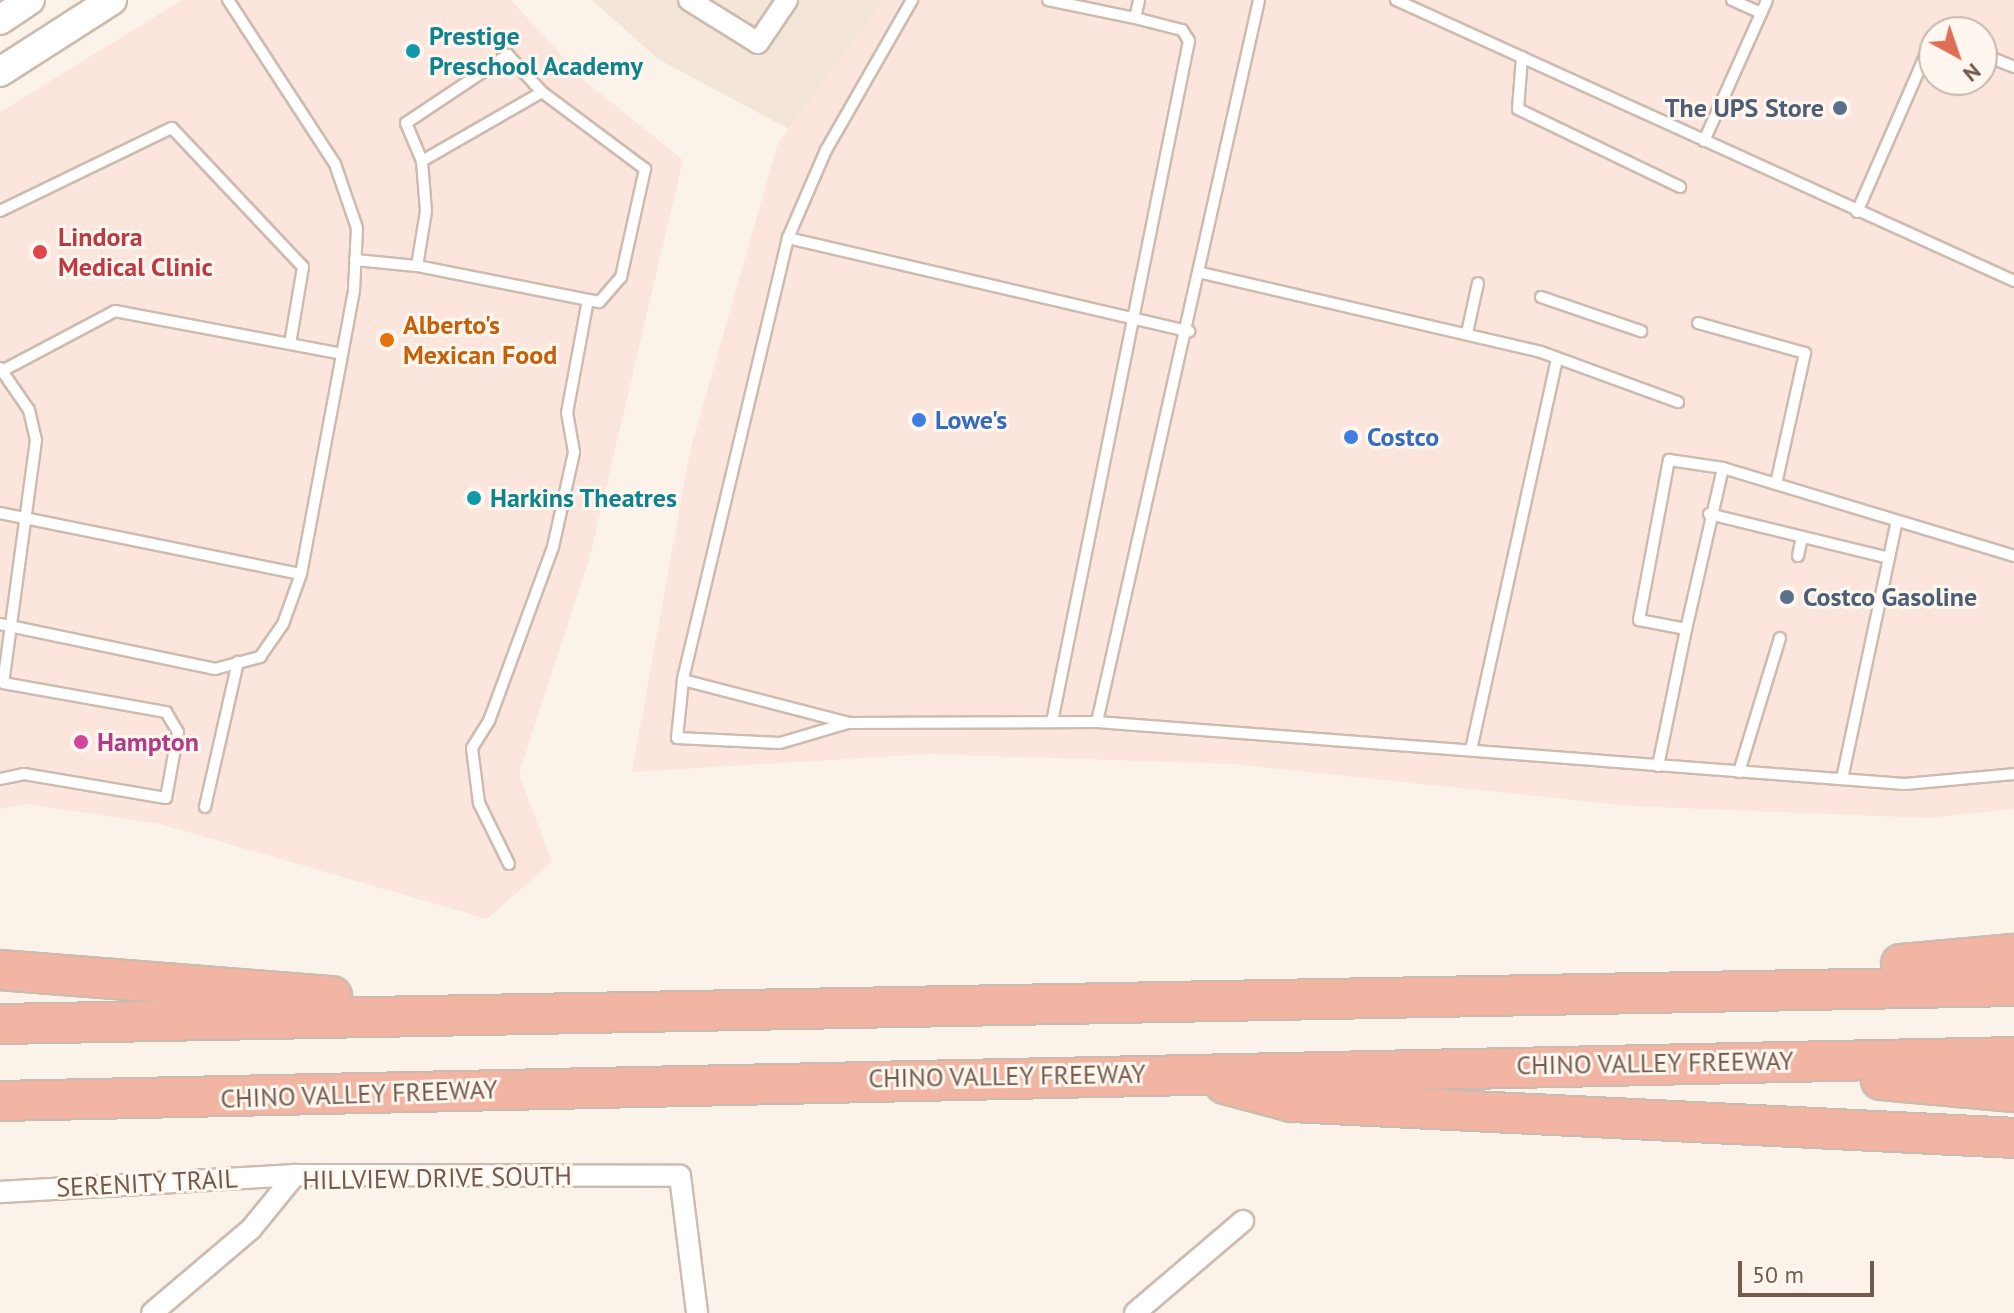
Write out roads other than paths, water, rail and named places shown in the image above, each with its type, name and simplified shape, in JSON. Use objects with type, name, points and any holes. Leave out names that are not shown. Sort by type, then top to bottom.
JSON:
[{"type":"highway","points":[[1684,987],[2014,954]]},
{"type":"highway","points":[[0,970],[322,994],[404,1015]]},
{"type":"highway","points":[[0,1024],[1684,987],[2014,986]]},
{"type":"highway","name":"CHINO VALLEY FREEWAY","points":[[0,1101],[1180,1071],[2014,1057]]},
{"type":"highway","points":[[1707,1063],[2014,1092]]},
{"type":"highway","points":[[1180,1071],[1292,1102],[2014,1138]]},
{"type":"main road","points":[[0,20],[30,0]]},
{"type":"main road","points":[[0,72],[112,0]]},
{"type":"street","points":[[689,0],[758,43],[787,0]]},
{"type":"street","name":"HILLVIEW DRIVE SOUTH","points":[[152,1313],[251,1229],[295,1175],[680,1176],[697,1313]]},
{"type":"street","name":"SERENITY TRAIL","points":[[0,1192],[295,1175]]},
{"type":"street","points":[[1135,1313],[1243,1221]]},
{"type":"lane","points":[[3,624],[215,669],[260,657],[283,624],[301,574],[342,354],[357,228],[335,164],[228,0]]},
{"type":"lane","points":[[849,723],[780,743],[677,738],[683,680],[788,238],[826,150],[912,0]]},
{"type":"lane","points":[[1048,0],[1182,30],[1189,41],[1131,317],[1052,722]]},
{"type":"lane","points":[[1135,18],[1139,0]]},
{"type":"lane","points":[[1097,722],[1189,331],[1259,0]]},
{"type":"lane","points":[[1396,0],[1409,3],[1857,212],[2014,281]]},
{"type":"lane","points":[[1732,0],[1761,13]]},
{"type":"lane","points":[[1704,141],[1767,0]]},
{"type":"lane","points":[[355,260],[417,266],[599,302],[621,277],[645,169],[542,92],[508,55],[406,123],[422,161],[426,211],[417,266]]},
{"type":"lane","points":[[1522,57],[1518,109],[1680,187]]},
{"type":"lane","points":[[1857,212],[1918,73]]},
{"type":"lane","points":[[422,161],[542,92]]},
{"type":"lane","points":[[0,211],[172,128],[303,267],[290,344]]},
{"type":"lane","points":[[788,238],[1189,331]]},
{"type":"lane","points":[[1202,273],[1467,333],[1557,358],[1678,402]]},
{"type":"lane","points":[[1467,333],[1478,283]]},
{"type":"lane","points":[[1541,297],[1641,331]]},
{"type":"lane","points":[[509,864],[479,803],[472,748],[489,721],[553,547],[574,452],[567,413],[588,300]]},
{"type":"lane","points":[[0,779],[24,774],[166,798],[178,732],[166,712],[2,683],[3,624],[36,440],[29,410],[1,370],[115,311],[342,354]]},
{"type":"lane","points":[[1698,323],[1805,353],[1776,484]]},
{"type":"lane","points":[[1471,750],[1557,358]]},
{"type":"lane","points":[[1686,629],[1639,620],[1669,460],[1723,468],[1896,524],[2014,556]]},
{"type":"lane","points":[[1658,766],[1709,514],[1723,468]]},
{"type":"lane","points":[[0,513],[301,574]]},
{"type":"lane","points":[[1709,514],[1889,558]]},
{"type":"lane","points":[[1842,779],[1896,524]]},
{"type":"lane","points":[[1798,556],[1802,537]]},
{"type":"lane","points":[[1739,772],[1780,638]]},
{"type":"lane","points":[[205,807],[238,662]]},
{"type":"lane","points":[[683,680],[849,723],[1097,722],[1905,784],[2014,774]]},
{"type":"place","name":"Prestige Preschool Academy","points":[[413,51]]},
{"type":"place","name":"The UPS Store","points":[[1840,108]]},
{"type":"place","name":"Lindora Medical Clinic","points":[[40,252]]},
{"type":"place","name":"Alberto's Mexican Food","points":[[387,340]]},
{"type":"place","name":"Lowe's","points":[[919,420]]},
{"type":"place","name":"Costco","points":[[1351,437]]},
{"type":"place","name":"Harkins Theatres","points":[[474,498]]},
{"type":"place","name":"Costco Gasoline","points":[[1787,597]]},
{"type":"place","name":"Hampton","points":[[81,742]]}]
